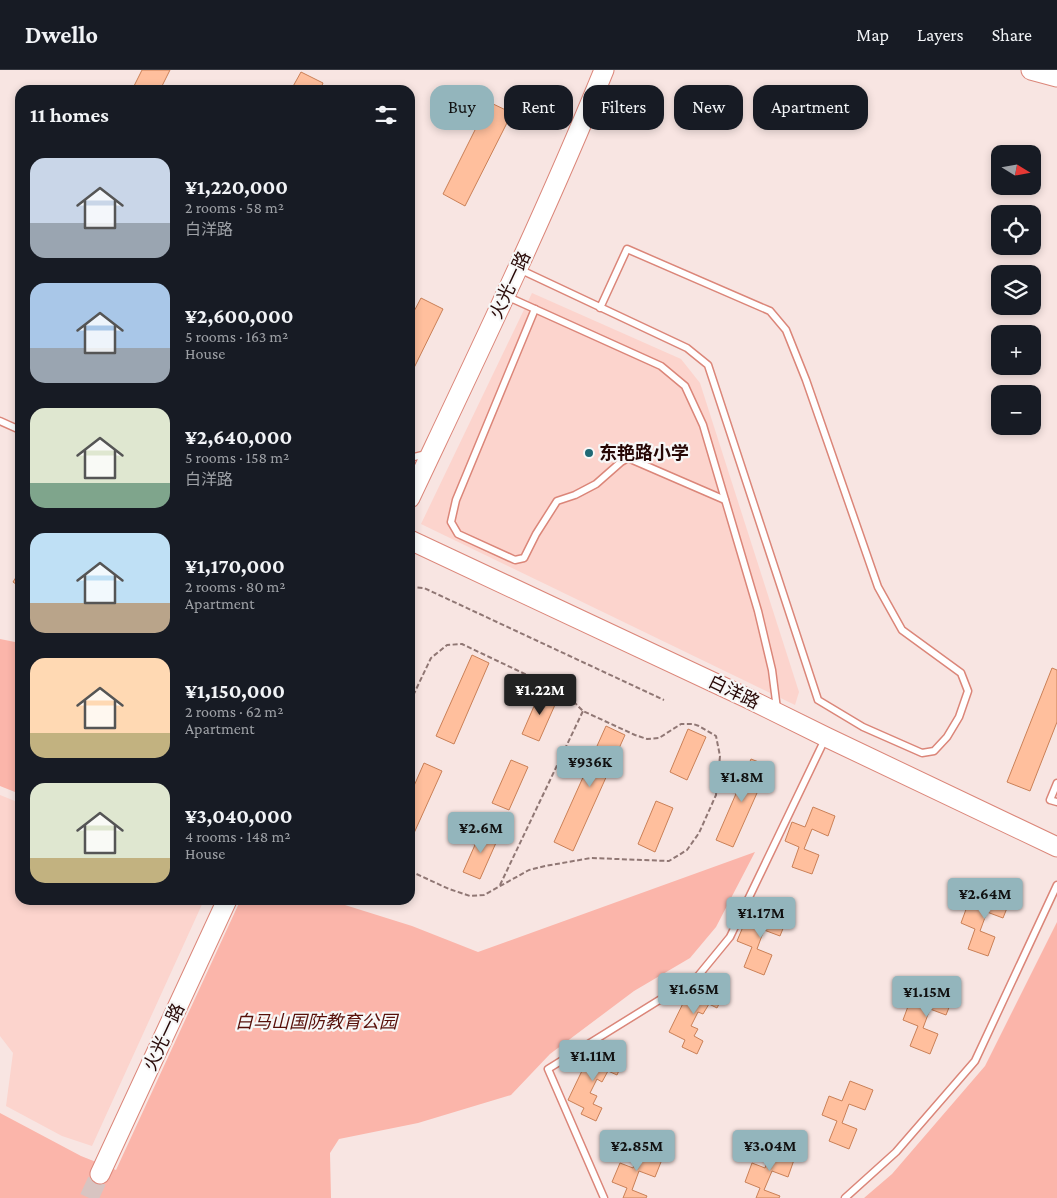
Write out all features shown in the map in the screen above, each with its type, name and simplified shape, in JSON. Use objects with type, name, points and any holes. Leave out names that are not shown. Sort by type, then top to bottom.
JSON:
[{"type":"street","name":"火光一路","points":[[415,487],[518,269],[578,134],[604,70]]},
{"type":"street","points":[[1031,70],[1057,77]]},
{"type":"street","name":"白洋路","points":[[415,542],[1057,847]]},
{"type":"street","name":"火光一路","points":[[100,1174],[225,905]]},
{"type":"lane","points":[[518,269],[600,308],[687,348],[708,365],[818,700],[863,727],[894,742],[922,753],[934,751],[947,737],[959,717],[968,691],[961,673],[902,630],[878,587],[806,380],[786,330],[770,311],[627,249],[600,308]]},
{"type":"lane","points":[[505,295],[661,366],[685,386],[703,425],[758,611],[772,670],[778,713]]},
{"type":"lane","points":[[535,309],[456,500],[452,522],[458,534],[515,560],[524,558],[556,501],[575,495],[596,484],[628,458],[725,500]]},
{"type":"lane","points":[[0,420],[15,428]]},
{"type":"lane","points":[[415,457],[431,453]]},
{"type":"lane","points":[[604,1198],[548,1069],[698,976],[730,937],[826,738]]},
{"type":"lane","points":[[1057,783],[1050,800],[1057,802]]},
{"type":"lane","points":[[845,1198],[896,1152],[974,1060],[1057,885]]},
{"type":"path","points":[[415,587],[424,588],[664,700]]},
{"type":"path","points":[[415,691],[430,658],[448,644],[462,644],[550,686],[570,698],[583,711],[635,735],[647,739],[659,738],[681,724],[699,726],[716,736],[720,756],[716,795],[700,833],[687,850],[669,861],[591,858],[545,866],[529,870],[484,895],[470,896],[415,873]]},
{"type":"path","points":[[499,886],[583,711]]},
{"type":"shaded area","name":"东艳路小学","points":[[532,293],[681,359],[700,383],[799,692],[795,705],[421,524]]},
{"type":"shaded area","points":[[0,795],[15,801],[15,905],[202,905],[92,1146],[62,1136],[6,1106],[13,1053],[0,1036]]},
{"type":"green space","points":[[0,639],[15,642],[15,792],[0,786]]},
{"type":"green space","name":"白马山国防教育公园","points":[[755,852],[716,927],[690,958],[634,991],[550,1054],[511,1095],[418,1123],[339,1139],[330,1153],[331,1198],[0,1198],[0,1113],[81,1156],[116,1170],[238,905],[345,905],[412,926],[478,952]]},
{"type":"green space","points":[[1057,922],[1057,1198],[864,1198],[892,1174],[985,1066]]},
{"type":"building","points":[[142,70],[170,70],[162,85],[134,85]]},
{"type":"building","points":[[301,72],[323,83],[322,85],[294,85]]},
{"type":"building","points":[[494,104],[504,109],[504,129],[465,206],[443,194],[475,130],[494,130]]},
{"type":"building","points":[[421,298],[443,309],[415,366],[415,309]]},
{"type":"building","points":[[472,655],[489,663],[454,744],[436,736]]},
{"type":"building","points":[[1052,668],[1057,670],[1057,722],[1030,791],[1007,782]]},
{"type":"building","points":[[541,690],[558,698],[539,741],[522,734]]},
{"type":"building","points":[[606,726],[625,735],[573,851],[554,842]]},
{"type":"building","points":[[688,729],[706,737],[687,780],[670,772]]},
{"type":"building","points":[[751,759],[769,766],[733,847],[716,840]]},
{"type":"building","points":[[511,760],[528,767],[509,810],[492,803]]},
{"type":"building","points":[[424,763],[442,771],[415,831],[415,784]]},
{"type":"building","points":[[656,801],[673,808],[655,852],[638,844]]},
{"type":"building","points":[[813,807],[835,816],[828,836],[812,829],[804,849],[819,855],[812,874],[792,867],[799,847],[785,841],[792,822],[805,827]]},
{"type":"building","points":[[482,829],[499,836],[480,879],[463,872]]},
{"type":"building","points":[[989,889],[1011,898],[1003,918],[987,912],[980,931],[995,937],[988,956],[968,949],[975,929],[961,923],[968,904],[981,909]]},
{"type":"building","points":[[765,907],[788,916],[780,936],[764,930],[757,949],[772,955],[764,975],[744,967],[752,947],[737,941],[745,922],[758,927]]},
{"type":"building","points":[[692,985],[707,992],[711,985],[725,992],[717,1008],[709,1004],[703,1014],[698,1012],[691,1026],[698,1029],[694,1036],[703,1041],[697,1054],[682,1047],[685,1040],[669,1032]]},
{"type":"building","points":[[931,986],[954,995],[946,1015],[930,1009],[923,1028],[938,1034],[930,1054],[910,1046],[918,1026],[903,1020],[910,1001],[923,1006]]},
{"type":"building","points":[[591,1052],[606,1059],[610,1052],[624,1059],[617,1075],[608,1071],[602,1082],[597,1079],[590,1093],[597,1096],[593,1104],[602,1108],[596,1121],[581,1114],[584,1108],[568,1100]]},
{"type":"building","points":[[850,1081],[873,1090],[865,1110],[849,1104],[842,1123],[857,1129],[849,1149],[829,1141],[837,1121],[822,1115],[829,1096],[842,1101]]},
{"type":"building","points":[[640,1148],[663,1157],[655,1177],[639,1171],[632,1190],[647,1196],[646,1198],[623,1198],[627,1188],[612,1182],[620,1163],[633,1168]]},
{"type":"building","points":[[773,1148],[795,1157],[788,1177],[772,1171],[764,1190],[780,1196],[779,1198],[756,1198],[760,1188],[745,1182],[752,1163],[765,1168]]},
{"type":"tunnel","points":[[89,1198],[100,1174]]},
{"type":"place","name":"东艳路小学","points":[[589,453]]}]
